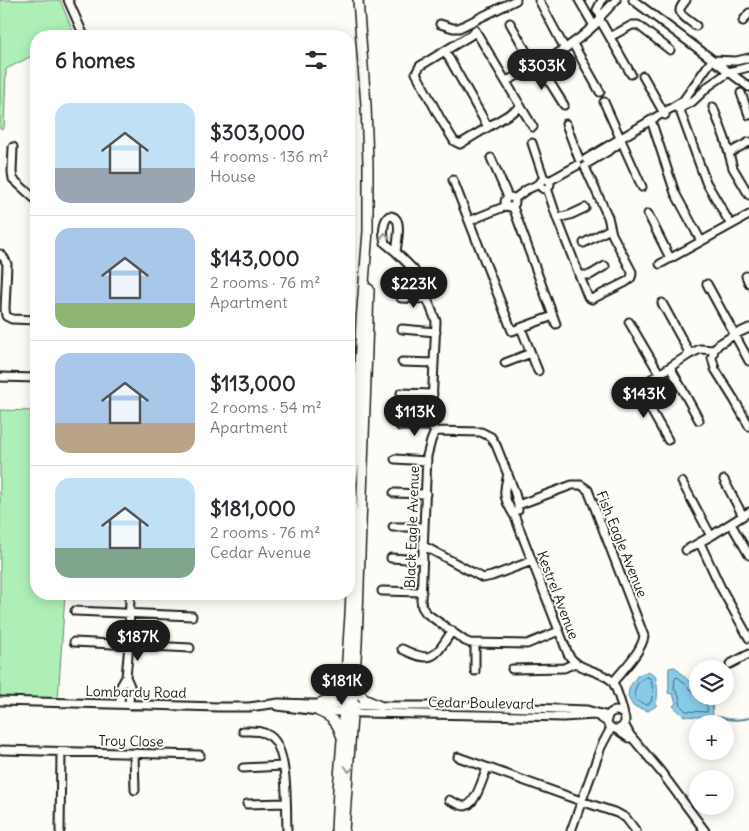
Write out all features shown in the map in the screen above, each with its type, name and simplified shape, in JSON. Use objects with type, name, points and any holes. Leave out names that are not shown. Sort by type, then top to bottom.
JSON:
[{"type":"main road","points":[[355,454],[368,214],[366,105],[360,0]]},
{"type":"main road","points":[[342,740],[339,728],[333,719],[319,708],[339,694],[349,683],[357,644],[360,519],[357,426]]},
{"type":"main road","points":[[344,831],[350,755],[348,708],[351,600]]},
{"type":"main road","points":[[349,683],[364,699],[380,706]]},
{"type":"main road","points":[[336,831],[342,740],[348,708]]},
{"type":"street","points":[[68,0],[81,30]]},
{"type":"street","points":[[440,24],[459,28],[516,0]]},
{"type":"street","points":[[539,0],[565,49]]},
{"type":"street","points":[[579,0],[594,26]]},
{"type":"street","points":[[602,0],[597,10],[600,18],[631,74]]},
{"type":"street","points":[[506,81],[537,66],[573,44],[594,26],[616,0]]},
{"type":"street","points":[[633,0],[749,88]]},
{"type":"street","points":[[686,0],[679,11],[696,26]]},
{"type":"street","points":[[743,21],[749,13]]},
{"type":"street","points":[[510,23],[564,106]]},
{"type":"street","points":[[610,37],[632,25],[638,25],[670,50]]},
{"type":"street","points":[[521,108],[460,144],[456,143],[416,73],[420,66],[475,31],[533,128]]},
{"type":"street","points":[[573,44],[600,92]]},
{"type":"street","points":[[445,51],[488,127]]},
{"type":"street","points":[[469,221],[528,194],[665,114],[697,98],[710,85],[728,72],[747,68],[745,59],[729,62],[712,60]]},
{"type":"street","points":[[679,107],[712,60]]},
{"type":"street","points":[[643,76],[665,114]]},
{"type":"street","points":[[741,93],[749,115]]},
{"type":"street","points":[[604,102],[642,187]]},
{"type":"street","points":[[713,106],[733,168],[749,195]]},
{"type":"street","points":[[679,107],[703,176],[731,225]]},
{"type":"street","points":[[621,139],[665,114]]},
{"type":"street","points":[[652,123],[674,193],[701,241]]},
{"type":"street","points":[[532,143],[557,218],[588,297],[592,299],[630,280],[632,272],[610,229],[608,217],[566,124]]},
{"type":"street","points":[[729,153],[749,142]]},
{"type":"street","points":[[13,147],[13,180],[30,195]]},
{"type":"street","points":[[492,158],[513,201],[556,324]]},
{"type":"street","points":[[453,180],[512,331],[553,316]]},
{"type":"street","points":[[557,218],[570,215],[585,208]]},
{"type":"street","points":[[648,214],[670,258]]},
{"type":"street","points":[[660,264],[749,215]]},
{"type":"street","points":[[584,243],[610,229]]},
{"type":"street","name":"Black Eagle Avenue","points":[[396,252],[414,270],[436,320],[433,428],[427,460],[422,560],[422,603],[424,610],[465,641],[475,644],[527,644],[559,631]]},
{"type":"street","points":[[0,254],[7,264],[6,316],[12,319],[30,320]]},
{"type":"street","points":[[579,275],[590,275],[605,266]]},
{"type":"street","points":[[707,284],[749,361]]},
{"type":"street","points":[[401,298],[427,299]]},
{"type":"street","points":[[662,303],[690,354]]},
{"type":"street","points":[[630,322],[658,373]]},
{"type":"street","points":[[522,328],[538,371]]},
{"type":"street","points":[[749,328],[723,341],[714,350],[712,358],[715,370],[749,426]]},
{"type":"street","points":[[402,329],[436,332]]},
{"type":"street","points":[[622,398],[690,354],[703,349],[714,350]]},
{"type":"street","points":[[505,363],[531,354]]},
{"type":"street","points":[[402,362],[434,363]]},
{"type":"street","points":[[670,367],[699,420]]},
{"type":"street","points":[[0,377],[30,378]]},
{"type":"street","points":[[638,387],[668,440]]},
{"type":"street","points":[[402,393],[433,394]]},
{"type":"street","points":[[400,426],[433,428]]},
{"type":"street","name":"Kestrel Avenue","points":[[433,428],[478,431],[487,434],[495,442],[518,506]]},
{"type":"street","points":[[396,459],[427,460]]},
{"type":"street","name":"Kestrel Avenue","points":[[508,474],[504,493],[568,654],[575,663]]},
{"type":"street","points":[[686,550],[746,514],[724,480]]},
{"type":"street","points":[[682,482],[712,536]]},
{"type":"street","name":"Fish Eagle Avenue","points":[[518,506],[572,485],[581,485],[588,490],[644,636],[641,645],[613,682]]},
{"type":"street","points":[[394,493],[426,494]]},
{"type":"street","points":[[515,517],[518,506]]},
{"type":"street","points":[[731,524],[749,555]]},
{"type":"street","points":[[393,527],[424,527]]},
{"type":"street","points":[[700,542],[749,638]]},
{"type":"street","points":[[424,546],[483,578],[532,561]]},
{"type":"street","points":[[391,558],[422,560]]},
{"type":"street","points":[[382,591],[422,592]]},
{"type":"street","points":[[120,704],[121,686],[126,678],[130,600]]},
{"type":"street","points":[[75,611],[192,616]]},
{"type":"street","points":[[402,648],[421,657],[432,656],[438,652],[452,631]]},
{"type":"street","points":[[74,642],[190,648]]},
{"type":"street","points":[[475,644],[475,671]]},
{"type":"street","points":[[734,662],[748,657]]},
{"type":"street","points":[[512,668],[564,668],[575,663],[596,672],[613,682],[623,707],[624,720],[622,726],[611,724]]},
{"type":"street","points":[[126,678],[130,686],[129,705]]},
{"type":"street","name":"Lombardy Road","points":[[0,701],[219,707],[272,705],[290,708],[348,708]]},
{"type":"street","points":[[616,711],[620,702]]},
{"type":"street","name":"Cedar Boulevard","points":[[348,708],[451,706],[587,710],[611,724]]},
{"type":"street","name":"Cedar Boulevard","points":[[348,708],[532,717],[594,715],[611,724]]},
{"type":"street","points":[[532,717],[533,708]]},
{"type":"street","points":[[571,831],[611,724],[610,713],[616,711],[622,713],[630,735],[661,772],[678,798]]},
{"type":"street","points":[[611,724],[636,745],[703,831]]},
{"type":"street","points":[[243,731],[265,733],[276,741],[285,778],[287,831]]},
{"type":"street","name":"Troy Close","points":[[2,750],[200,755]]},
{"type":"street","points":[[60,831],[61,752]]},
{"type":"street","points":[[134,753],[135,790]]},
{"type":"street","points":[[458,757],[622,815],[632,824],[636,831]]},
{"type":"street","points":[[243,768],[283,766]]},
{"type":"street","points":[[449,800],[463,806],[470,804],[478,791],[487,768]]},
{"type":"street","points":[[247,804],[286,803]]},
{"type":"green space","points":[[0,0],[60,0],[72,30],[30,30],[30,57],[6,69],[4,129],[0,129]]},
{"type":"green space","points":[[0,410],[30,411],[30,600],[65,600],[58,700],[0,699]]},
{"type":"water","points":[[675,667],[689,681],[689,705],[712,705],[712,715],[684,716],[673,706],[676,703],[673,694],[668,693],[669,668]]},
{"type":"water","points":[[648,672],[655,675],[657,698],[656,706],[648,711],[633,706],[628,697],[629,688],[637,676]]},
{"type":"waterway","points":[[734,720],[749,718]]}]
